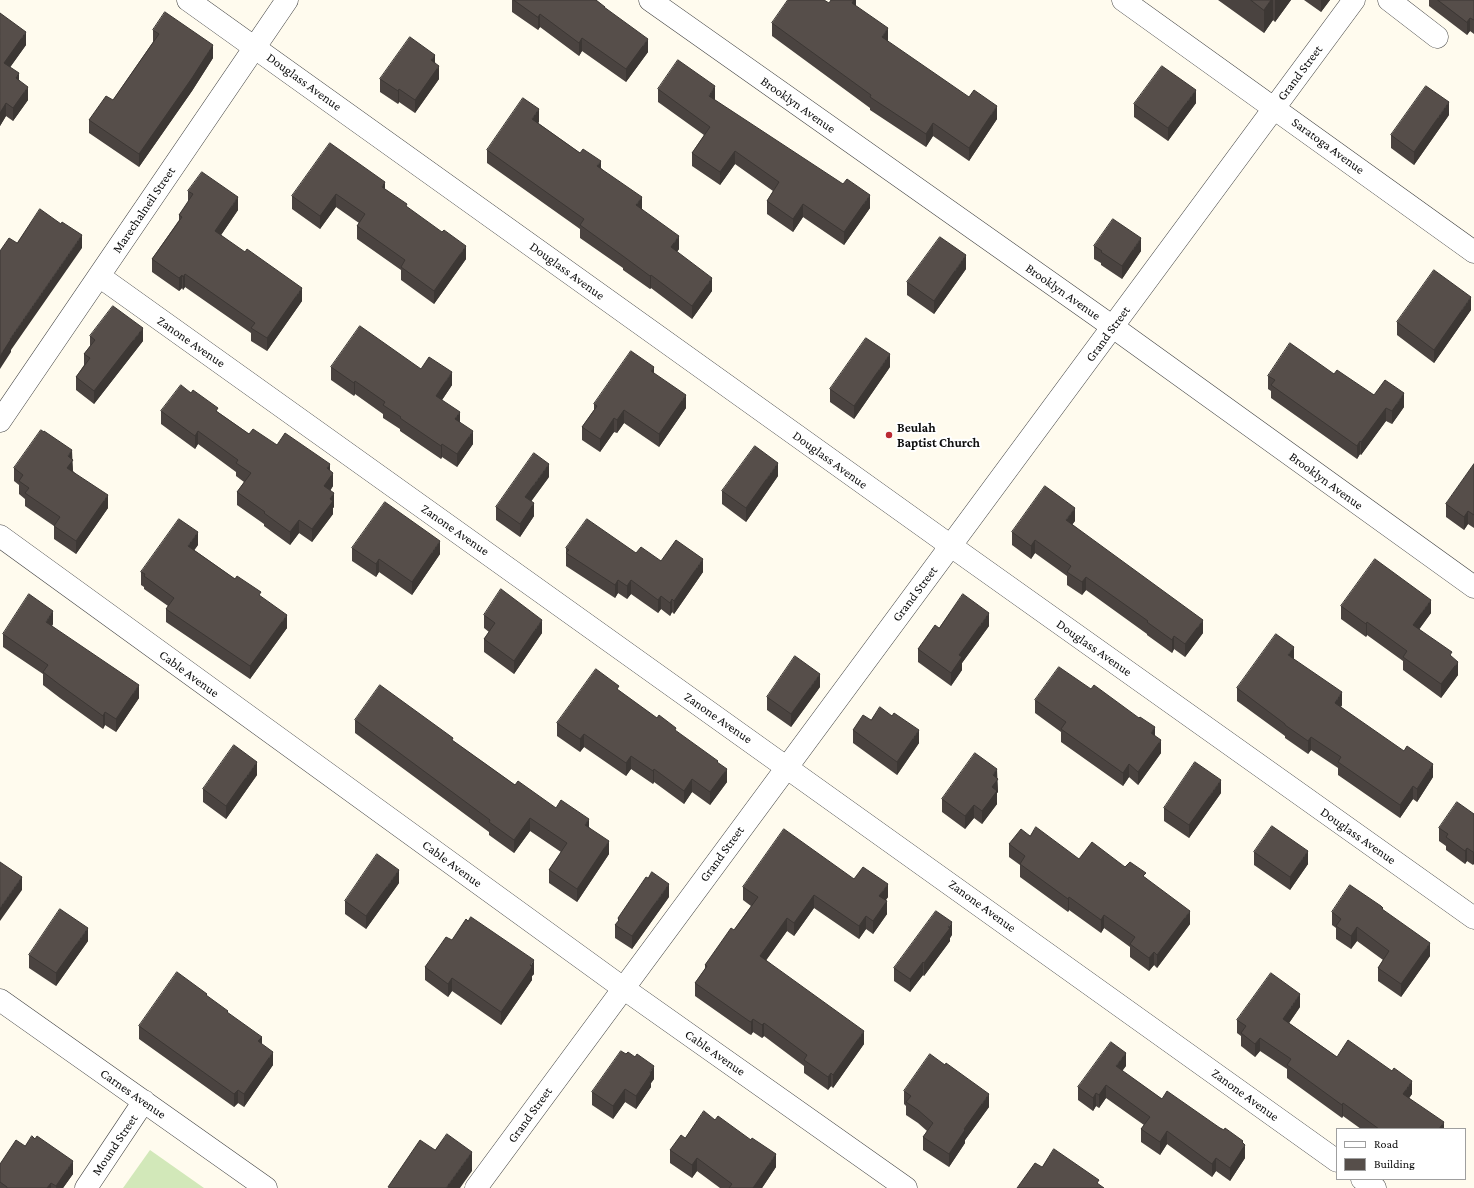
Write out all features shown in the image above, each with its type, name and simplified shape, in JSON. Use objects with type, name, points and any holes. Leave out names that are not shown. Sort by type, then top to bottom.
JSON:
[{"type":"street","name":"Douglass Avenue","points":[[188,0],[1474,918]]},
{"type":"street","name":"Marechalneil Street","points":[[0,421],[287,0]]},
{"type":"street","name":"Brooklyn Avenue","points":[[650,0],[1113,327],[1474,587]]},
{"type":"street","name":"Saratoga Avenue","points":[[1123,0],[1474,252]]},
{"type":"street","name":"Grand Street","points":[[476,1188],[1354,0]]},
{"type":"street","points":[[1394,2],[1437,37]]},
{"type":"street","name":"Zanone Avenue","points":[[99,276],[1336,1160]]},
{"type":"street","name":"Cable Avenue","points":[[0,536],[623,988],[906,1188]]},
{"type":"street","name":"Carnes Avenue","points":[[0,1000],[266,1188]]},
{"type":"street","name":"Mound Street","points":[[86,1188],[144,1101]]},
{"type":"street","points":[[1363,1180],[1375,1188]]},
{"type":"green space","points":[[150,1150],[204,1188],[123,1188]]},
{"type":"building","points":[[514,0],[596,0],[648,39],[626,69],[582,38],[579,43],[540,14],[538,17]]},
{"type":"building","points":[[788,0],[824,0],[829,3],[831,0],[854,0],[852,3],[888,28],[882,37],[969,97],[974,90],[997,106],[969,148],[933,123],[926,134],[870,97],[871,95],[772,23]]},
{"type":"building","points":[[1251,0],[1271,0],[1264,10]]},
{"type":"building","points":[[1438,0],[1474,0],[1474,20],[1470,18],[1467,22]]},
{"type":"building","points":[[165,12],[213,45],[139,154],[89,120],[106,96],[113,100],[159,34],[153,30]]},
{"type":"building","points":[[0,13],[26,32],[4,63],[19,73],[16,78],[28,87],[13,108],[6,103],[0,113]]},
{"type":"building","points":[[410,37],[435,55],[431,60],[439,66],[415,100],[399,89],[398,91],[380,79]]},
{"type":"building","points":[[678,60],[715,86],[709,96],[843,184],[847,179],[870,195],[844,232],[803,204],[793,219],[767,201],[779,182],[735,151],[720,172],[692,153],[710,127],[658,89]]},
{"type":"building","points":[[1162,66],[1196,90],[1168,128],[1134,104]]},
{"type":"building","points":[[1426,86],[1449,102],[1414,152],[1391,135]]},
{"type":"building","points":[[523,98],[539,109],[532,119],[580,153],[583,149],[601,161],[597,166],[642,197],[636,205],[679,236],[671,247],[712,278],[692,306],[580,225],[584,219],[487,150]]},
{"type":"building","points":[[330,143],[385,182],[382,187],[407,204],[406,206],[442,232],[444,230],[466,246],[434,291],[401,267],[405,260],[357,226],[365,214],[336,194],[320,216],[292,196]]},
{"type":"building","points":[[202,172],[238,197],[215,231],[245,252],[247,249],[302,288],[267,338],[251,328],[255,323],[185,274],[183,277],[182,275],[179,278],[152,259],[182,217],[179,215],[193,194],[188,191]]},
{"type":"building","points":[[40,209],[61,224],[62,222],[82,235],[10,339],[0,356],[0,251],[9,238],[17,243]]},
{"type":"building","points":[[1113,219],[1141,238],[1122,266],[1094,246]]},
{"type":"building","points":[[940,237],[966,255],[934,301],[907,282]]},
{"type":"building","points":[[1434,270],[1471,297],[1434,350],[1397,322]]},
{"type":"building","points":[[113,306],[143,328],[94,391],[76,377],[90,358],[84,354],[95,340],[90,336]]},
{"type":"building","points":[[360,326],[421,369],[429,357],[452,372],[436,396],[460,412],[455,419],[473,431],[457,454],[442,444],[441,446],[400,418],[401,417],[383,405],[385,402],[355,381],[354,383],[331,367]]},
{"type":"building","points":[[866,338],[890,354],[854,406],[830,389]]},
{"type":"building","points":[[1290,343],[1334,374],[1337,370],[1374,395],[1385,380],[1404,393],[1392,411],[1386,408],[1357,446],[1271,385],[1275,380],[1268,376]]},
{"type":"building","points":[[631,351],[654,367],[651,371],[686,395],[659,434],[624,410],[617,420],[614,418],[600,439],[582,427],[597,406],[594,404]]},
{"type":"building","points":[[181,385],[191,393],[193,390],[218,408],[216,411],[249,434],[253,429],[277,445],[285,433],[330,464],[327,468],[333,473],[324,486],[334,493],[330,499],[333,501],[312,529],[299,520],[290,532],[237,492],[251,473],[236,463],[238,460],[198,431],[195,436],[161,411]]},
{"type":"building","points":[[41,430],[72,450],[68,456],[73,460],[67,468],[108,495],[76,541],[54,526],[60,517],[25,493],[29,488],[19,481],[23,475],[14,468]]},
{"type":"building","points":[[755,446],[778,463],[746,508],[722,491]]},
{"type":"building","points":[[534,453],[549,464],[525,497],[534,503],[520,524],[496,507]]},
{"type":"building","points":[[1474,464],[1474,515],[1468,511],[1464,517],[1446,504]]},
{"type":"building","points":[[1045,486],[1075,508],[1066,520],[1203,620],[1185,644],[1174,636],[1172,640],[1086,577],[1082,582],[1067,572],[1071,566],[1035,540],[1031,546],[1012,532]]},
{"type":"building","points":[[385,502],[440,541],[412,582],[379,559],[376,564],[352,548]]},
{"type":"building","points":[[179,519],[198,532],[188,546],[235,579],[237,576],[261,592],[259,595],[287,615],[250,666],[166,609],[174,598],[144,576],[145,574],[141,572]]},
{"type":"building","points":[[587,519],[636,553],[641,547],[661,561],[676,540],[703,559],[674,601],[672,599],[670,603],[661,596],[658,600],[631,580],[627,586],[618,580],[615,585],[566,553],[569,550],[566,548]]},
{"type":"building","points":[[1375,559],[1431,600],[1413,625],[1452,652],[1450,655],[1458,662],[1441,684],[1403,657],[1407,651],[1367,622],[1366,624],[1341,606]]},
{"type":"building","points":[[501,589],[542,620],[514,661],[484,639],[495,623],[484,615]]},
{"type":"building","points":[[29,594],[53,611],[46,622],[139,685],[116,719],[105,712],[103,716],[60,685],[43,672],[48,665],[3,634]]},
{"type":"building","points":[[963,594],[989,613],[959,655],[962,657],[951,673],[918,649],[935,625],[939,628]]},
{"type":"building","points":[[1276,634],[1294,647],[1288,655],[1342,692],[1335,703],[1404,751],[1407,746],[1433,764],[1417,789],[1413,786],[1400,805],[1338,762],[1341,757],[1311,737],[1308,741],[1237,688]]},
{"type":"building","points":[[795,656],[820,674],[791,714],[767,697]]},
{"type":"building","points":[[1059,667],[1091,689],[1094,685],[1139,718],[1140,717],[1155,727],[1151,733],[1161,740],[1138,772],[1129,764],[1123,773],[1061,729],[1066,722],[1035,700]]},
{"type":"building","points":[[596,669],[619,686],[617,689],[657,718],[659,715],[676,728],[675,730],[727,769],[710,792],[692,779],[684,791],[654,769],[653,771],[631,756],[626,763],[584,734],[580,739],[557,723]]},
{"type":"building","points":[[380,685],[453,738],[452,740],[515,785],[518,781],[556,808],[561,800],[589,819],[585,825],[609,841],[577,889],[549,870],[567,843],[530,818],[514,840],[489,822],[490,820],[355,720]]},
{"type":"building","points":[[880,707],[892,716],[894,713],[919,730],[897,762],[853,730],[863,715],[871,720]]},
{"type":"building","points":[[234,745],[257,762],[226,806],[203,789]]},
{"type":"building","points":[[975,753],[997,769],[993,775],[998,779],[992,787],[997,791],[982,811],[974,805],[965,816],[942,799]]},
{"type":"building","points":[[1195,762],[1221,780],[1189,825],[1164,808]]},
{"type":"building","points":[[1457,802],[1474,814],[1473,852],[1467,848],[1465,851],[1446,837],[1448,834],[1439,828]]},
{"type":"building","points":[[1272,826],[1308,851],[1290,877],[1254,852]]},
{"type":"building","points":[[1036,827],[1079,859],[1092,842],[1125,867],[1130,862],[1146,873],[1143,876],[1190,911],[1157,955],[1154,952],[1149,958],[1130,944],[1135,937],[1104,915],[1101,920],[1069,897],[1068,899],[1020,864],[1025,856],[1009,844],[1021,829],[1030,836]]},
{"type":"building","points":[[784,829],[854,879],[863,867],[888,884],[879,896],[887,901],[873,921],[866,916],[859,926],[814,895],[794,923],[787,918],[760,956],[864,1031],[833,1075],[831,1073],[828,1077],[804,1060],[807,1055],[764,1023],[762,1025],[753,1019],[751,1022],[749,1021],[695,983],[707,966],[705,965],[731,928],[734,930],[758,897],[743,887]]},
{"type":"building","points":[[377,854],[399,870],[366,916],[345,901]]},
{"type":"building","points":[[0,862],[22,877],[0,908]]},
{"type":"building","points":[[652,872],[669,884],[632,936],[615,925],[619,920],[618,918],[646,877],[648,878]]},
{"type":"building","points":[[1350,885],[1430,943],[1401,984],[1378,968],[1389,951],[1357,927],[1351,936],[1336,926],[1341,919],[1332,912]]},
{"type":"building","points":[[60,909],[88,928],[56,973],[29,955]]},
{"type":"building","points":[[936,911],[952,922],[948,927],[950,928],[910,979],[894,968]]},
{"type":"building","points":[[471,917],[534,960],[530,965],[532,967],[501,1012],[452,978],[448,984],[425,967],[446,937],[452,940],[466,919],[468,921]]},
{"type":"building","points":[[177,972],[207,994],[206,995],[228,1011],[227,1012],[262,1037],[258,1041],[273,1052],[244,1094],[238,1090],[234,1094],[139,1026]]},
{"type":"building","points":[[1271,973],[1300,994],[1283,1019],[1337,1057],[1348,1040],[1392,1071],[1394,1068],[1412,1081],[1403,1094],[1444,1122],[1440,1128],[1378,1128],[1343,1103],[1342,1105],[1287,1065],[1291,1059],[1260,1038],[1255,1044],[1241,1033],[1246,1026],[1237,1020]]},
{"type":"building","points":[[1111,1042],[1126,1053],[1116,1066],[1162,1099],[1167,1091],[1220,1128],[1224,1130],[1225,1128],[1243,1141],[1242,1142],[1245,1145],[1230,1168],[1216,1158],[1212,1164],[1167,1131],[1160,1142],[1141,1129],[1150,1117],[1106,1085],[1099,1095],[1096,1093],[1093,1098],[1078,1087]]},
{"type":"building","points":[[621,1051],[626,1054],[628,1052],[635,1057],[637,1054],[654,1066],[650,1072],[651,1074],[636,1096],[625,1089],[613,1106],[592,1092]]},
{"type":"building","points":[[930,1054],[945,1065],[946,1063],[989,1094],[964,1129],[965,1130],[949,1154],[923,1137],[933,1123],[906,1102],[911,1096],[904,1091]]},
{"type":"building","points":[[704,1111],[715,1120],[718,1116],[751,1140],[752,1138],[776,1154],[753,1188],[729,1188],[732,1184],[697,1158],[692,1165],[670,1150],[681,1135],[685,1138]]},
{"type":"building","points":[[447,1134],[472,1152],[446,1188],[388,1187],[420,1140],[435,1150]]},
{"type":"building","points":[[32,1136],[35,1139],[37,1136],[73,1161],[56,1186],[51,1183],[47,1188],[7,1188],[0,1182],[0,1164],[16,1140],[25,1146]]},
{"type":"building","points":[[1054,1149],[1099,1180],[1097,1183],[1104,1188],[1017,1188],[1035,1163],[1042,1167]]},
{"type":"place","name":"Beulah Baptist Church","points":[[889,435]]}]
